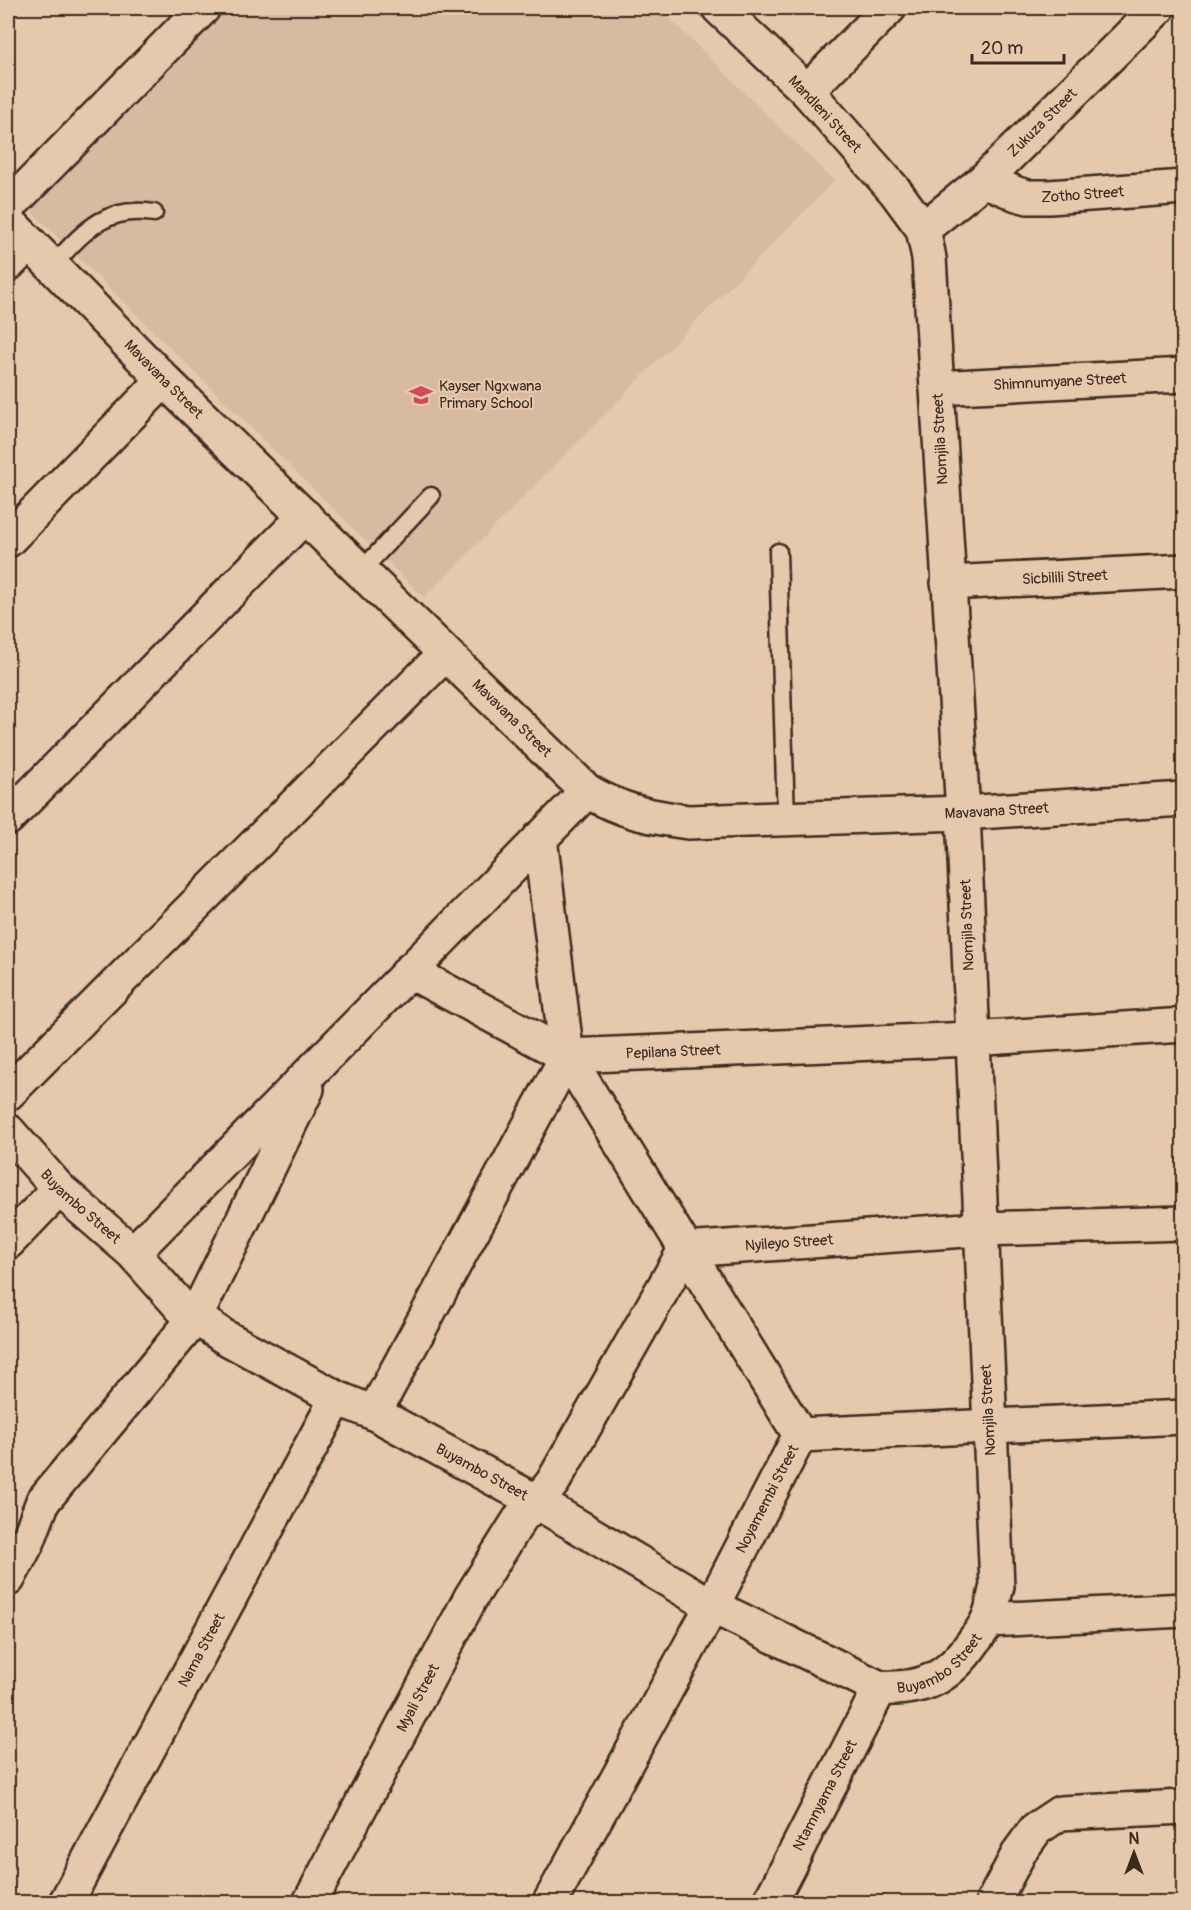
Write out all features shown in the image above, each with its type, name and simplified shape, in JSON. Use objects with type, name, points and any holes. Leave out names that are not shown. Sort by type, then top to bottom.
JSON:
[{"type":"street","points":[[8,207],[203,8]]},
{"type":"street","name":"Mandleni Street","points":[[719,8],[807,91],[895,191],[923,229]]},
{"type":"street","points":[[807,91],[889,8]]},
{"type":"street","name":"Zukuza Street","points":[[923,229],[984,180],[1158,8]]},
{"type":"street","name":"Zotho Street","points":[[984,180],[1028,197],[1184,187]]},
{"type":"street","name":"Nomjila Street","points":[[923,229],[929,258],[932,297],[963,813],[988,1426],[997,1586],[988,1620]]},
{"type":"street","name":"Mavavana Street","points":[[15,242],[52,266],[164,380],[587,791],[612,805],[643,816],[688,822],[963,813],[1184,800]]},
{"type":"street","name":"Shimnumyane Street","points":[[937,388],[1184,375]]},
{"type":"street","points":[[8,540],[164,380]]},
{"type":"street","points":[[8,818],[306,516]]},
{"type":"street","name":"Sicbilili Street","points":[[948,584],[1184,571]]},
{"type":"street","points":[[8,1093],[445,654]]},
{"type":"street","points":[[133,1253],[587,791]]},
{"type":"street","points":[[540,838],[567,1056],[800,1435]]},
{"type":"street","points":[[409,971],[567,1056]]},
{"type":"street","name":"Pepilana Street","points":[[567,1056],[971,1039],[1184,1026]]},
{"type":"street","points":[[374,1413],[567,1056]]},
{"type":"street","points":[[8,1530],[43,1501],[195,1318],[321,1061]]},
{"type":"street","name":"Buyambo Street","points":[[8,1131],[59,1189],[133,1253],[181,1307],[195,1318],[223,1336],[337,1398],[374,1413],[537,1502],[712,1606],[829,1661],[880,1688],[902,1689],[925,1684],[945,1673],[965,1653],[988,1620]]},
{"type":"street","points":[[8,1242],[59,1189]]},
{"type":"street","name":"Nyileyo Street","points":[[686,1250],[980,1228],[1184,1223]]},
{"type":"street","points":[[537,1502],[553,1482],[686,1250]]},
{"type":"street","name":"Nama Street","points":[[66,1902],[337,1398]]},
{"type":"street","name":"Noyamembi Street","points":[[550,1902],[712,1606],[800,1435],[1184,1417]]},
{"type":"street","points":[[8,1579],[28,1541],[43,1501]]},
{"type":"street","name":"Myali Street","points":[[310,1902],[471,1598],[520,1517],[537,1502]]},
{"type":"street","points":[[988,1620],[1184,1610]]},
{"type":"street","name":"Ntamnyama Street","points":[[770,1902],[880,1688]]},
{"type":"street","points":[[993,1902],[1020,1851],[1036,1829],[1060,1814],[1184,1807]]},
{"type":"lane","points":[[52,266],[92,225],[121,213],[137,210],[154,213]]},
{"type":"lane","points":[[361,571],[431,496]]},
{"type":"lane","points":[[778,552],[786,819]]},
{"type":"shaded area","name":"Kayser Ngxwana Primary School","points":[[197,8],[659,8],[834,181],[424,598],[12,192]]},
{"type":"place","name":"Kayser Ngxwana Primary School","points":[[421,395]]}]
